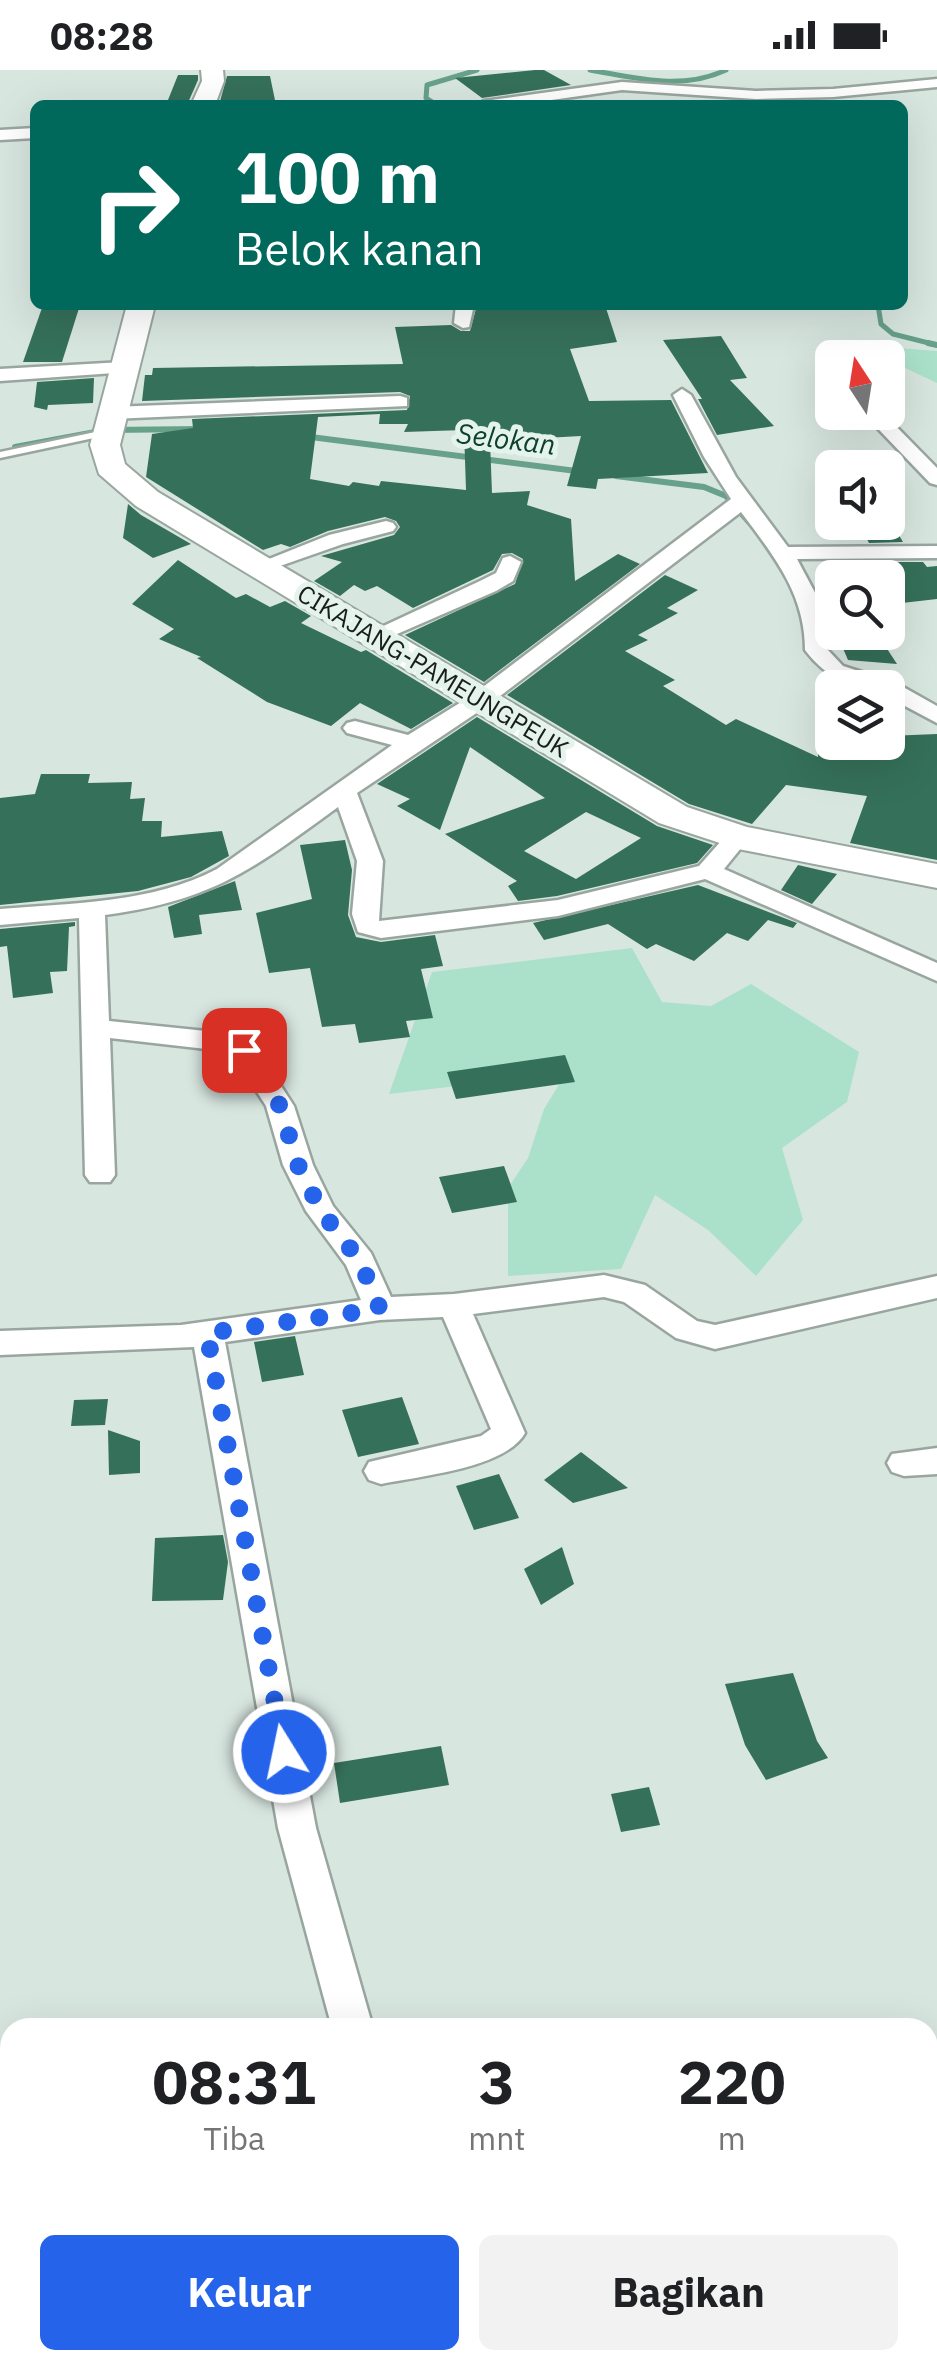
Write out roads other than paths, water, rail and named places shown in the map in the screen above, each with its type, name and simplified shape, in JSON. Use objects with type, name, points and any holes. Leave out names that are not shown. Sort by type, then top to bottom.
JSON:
[{"type":"main road","points":[[204,100],[212,70]]},
{"type":"main road","points":[[107,426],[140,310]]},
{"type":"main road","name":"CIKAJANG-PAMEUNGPEUK","points":[[107,426],[106,460],[115,474],[147,499],[662,810],[738,837],[937,876]]},
{"type":"street","points":[[520,100],[622,86],[756,95],[833,93],[937,83]]},
{"type":"street","points":[[0,135],[30,133]]},
{"type":"street","points":[[0,375],[123,368]]},
{"type":"street","points":[[682,395],[737,505],[781,553],[810,600],[820,628],[816,650],[834,670]]},
{"type":"street","points":[[107,426],[400,402]]},
{"type":"street","points":[[889,430],[937,479]]},
{"type":"street","points":[[0,918],[92,909],[216,880],[345,793],[410,742],[478,700],[737,505]]},
{"type":"street","points":[[260,566],[386,526]]},
{"type":"street","points":[[781,553],[937,552]]},
{"type":"street","points":[[372,636],[488,586],[505,576],[510,562]]},
{"type":"street","points":[[905,698],[937,716]]},
{"type":"street","points":[[356,728],[410,742]]},
{"type":"street","points":[[345,793],[370,861],[367,926],[380,930],[558,908],[708,871],[738,837]]},
{"type":"street","points":[[708,871],[937,973]]},
{"type":"street","points":[[92,909],[100,1175]]},
{"type":"street","points":[[96,1028],[206,1040],[244,1050],[280,1106],[298,1165],[321,1211],[360,1261],[380,1309]]},
{"type":"street","points":[[0,1344],[81,1344],[207,1333],[586,1287],[619,1287],[687,1330],[715,1337],[937,1287]]},
{"type":"street","points":[[381,1471],[490,1447],[502,1442],[509,1433],[454,1305]]},
{"type":"street","points":[[207,1333],[298,1828],[349,2018]]},
{"type":"lane","points":[[0,455],[107,426]]},
{"type":"waterway","points":[[429,100],[427,85],[477,70]]},
{"type":"waterway","points":[[590,70],[676,81],[726,70]]},
{"type":"waterway","points":[[879,310],[881,324],[893,334],[937,345],[928,343]]},
{"type":"waterway","name":"Selokan","points":[[15,447],[106,430],[202,429]]},
{"type":"waterway","name":"Selokan","points":[[303,436],[584,472]]},
{"type":"waterway","name":"Selokan","points":[[616,476],[704,487],[726,496],[756,530]]}]
